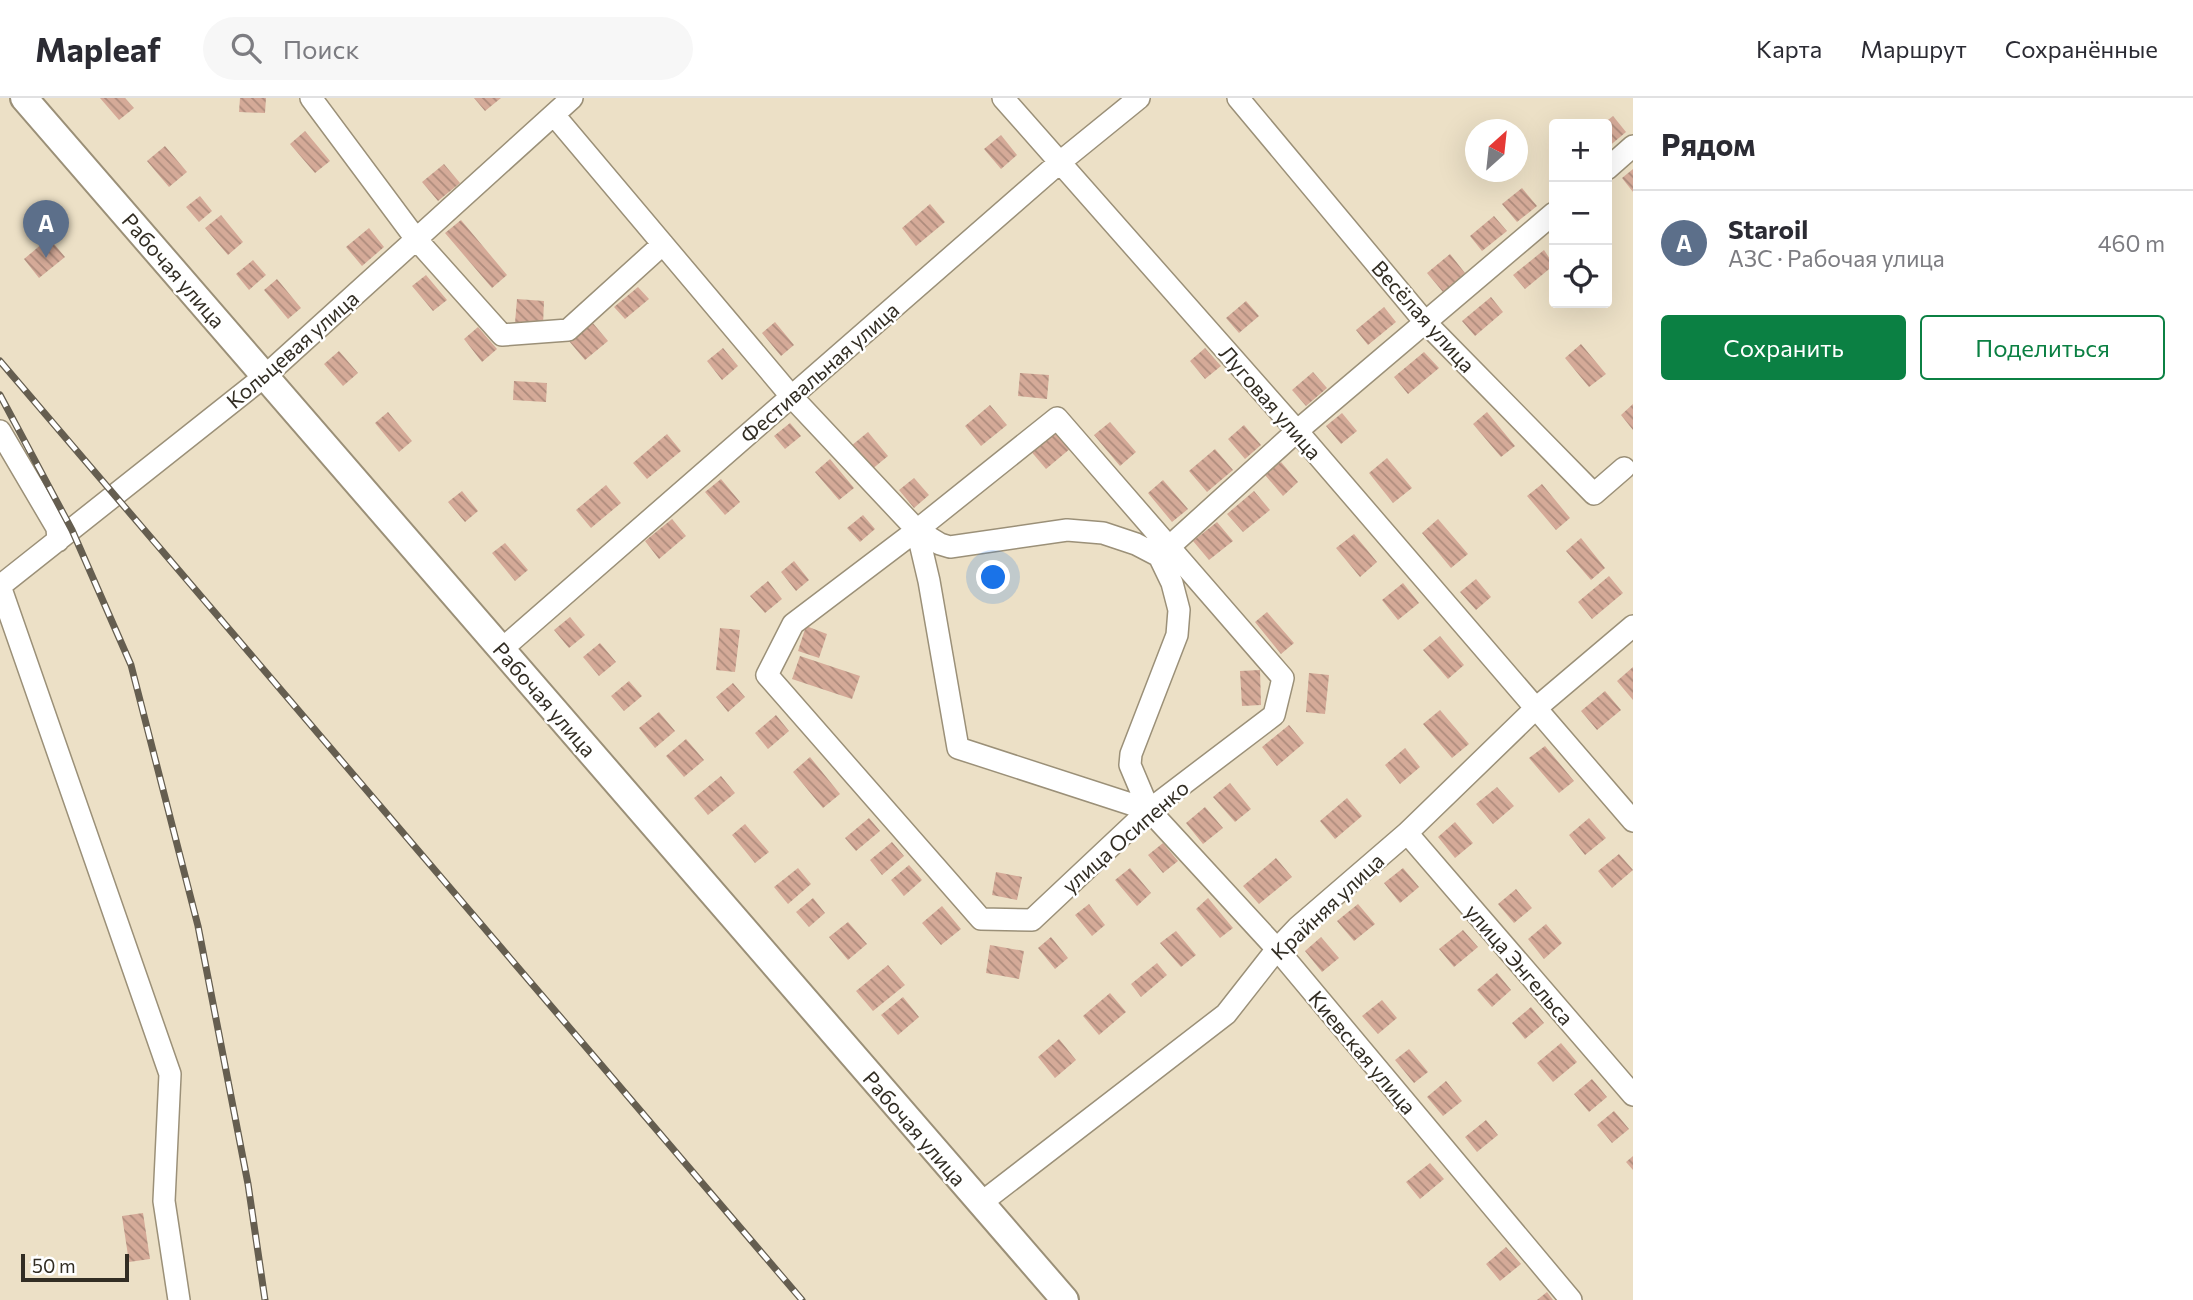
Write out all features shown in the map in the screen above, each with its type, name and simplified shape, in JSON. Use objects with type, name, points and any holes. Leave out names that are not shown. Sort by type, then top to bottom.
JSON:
[{"type":"main road","name":"Рабочая улица","points":[[28,99],[1065,1300]]},
{"type":"street","points":[[311,98],[416,239],[502,335],[568,330],[663,244]]},
{"type":"street","name":"Кольцевая улица","points":[[0,586],[265,376],[572,98]]},
{"type":"street","name":"Луговая улица","points":[[1003,98],[1297,431],[1633,821]]},
{"type":"street","name":"Фестивальная улица","points":[[502,649],[1059,163],[1139,98]]},
{"type":"street","name":"Весёлая улица","points":[[1238,98],[1425,322],[1594,494],[1624,468]]},
{"type":"street","points":[[554,115],[791,396],[916,530],[950,547],[1067,530],[1103,533],[1164,552]]},
{"type":"street","points":[[1612,165],[1633,146]]},
{"type":"street","points":[[1164,552],[1297,431],[1549,217]]},
{"type":"street","name":"улица Осипенко","points":[[1058,418],[1164,552],[1283,678],[1274,715],[1149,810],[1032,920],[981,919],[767,675],[793,624],[916,530],[1058,418]]},
{"type":"street","points":[[0,430],[57,528],[58,541]]},
{"type":"street","points":[[916,530],[929,581],[958,748],[1149,810]]},
{"type":"street","points":[[1149,810],[1130,765],[1131,754],[1177,635],[1179,610],[1164,552]]},
{"type":"street","points":[[0,586],[170,1074],[164,1201],[178,1300]]},
{"type":"street","name":"Крайняя улица","points":[[981,1203],[1226,1014],[1298,926],[1408,833],[1535,709],[1633,626]]},
{"type":"street","name":"Киевская улица","points":[[1149,810],[1277,949],[1571,1300]]},
{"type":"street","name":"улица Энгельса","points":[[1408,833],[1633,1095]]},
{"type":"building","points":[[100,98],[125,98],[134,108],[119,120]]},
{"type":"building","points":[[240,98],[266,98],[265,113],[239,112]]},
{"type":"building","points":[[474,98],[501,98],[485,111]]},
{"type":"building","points":[[1613,116],[1626,132],[1612,144],[1612,119],[1609,119]]},
{"type":"building","points":[[305,131],[330,161],[315,173],[290,144]]},
{"type":"building","points":[[1001,135],[1017,155],[1001,169],[984,149]]},
{"type":"building","points":[[165,146],[187,172],[169,187],[147,161]]},
{"type":"building","points":[[444,164],[460,183],[438,201],[422,182]]},
{"type":"building","points":[[1633,169],[1633,192],[1622,178]]},
{"type":"building","points":[[1522,188],[1537,206],[1517,222],[1502,204]]},
{"type":"building","points":[[200,196],[212,211],[199,222],[186,207]]},
{"type":"building","points":[[930,204],[945,222],[916,246],[902,228]]},
{"type":"building","points":[[221,215],[243,242],[228,255],[205,228]]},
{"type":"building","points":[[1494,216],[1507,231],[1482,251],[1470,236]]},
{"type":"building","points":[[461,220],[507,275],[492,288],[445,233]]},
{"type":"building","points":[[369,228],[384,247],[362,266],[346,247]]},
{"type":"building","points":[[49,238],[65,257],[39,278],[24,259]]},
{"type":"building","points":[[1544,250],[1549,258],[1549,269],[1525,289],[1513,275]]},
{"type":"building","points":[[1450,254],[1465,273],[1443,292],[1427,273]]},
{"type":"building","points":[[253,260],[266,275],[249,290],[236,274]]},
{"type":"building","points":[[426,275],[447,300],[433,311],[412,286]]},
{"type":"building","points":[[277,279],[301,308],[288,319],[264,290]]},
{"type":"building","points":[[638,287],[649,299],[625,319],[614,307]]},
{"type":"building","points":[[1491,297],[1503,312],[1475,336],[1462,321]]},
{"type":"building","points":[[517,299],[544,301],[543,325],[515,323]]},
{"type":"building","points":[[1246,301],[1259,316],[1239,333],[1226,318]]},
{"type":"building","points":[[1384,307],[1396,322],[1368,345],[1356,330]]},
{"type":"building","points":[[592,322],[608,341],[585,360],[569,341]]},
{"type":"building","points":[[775,322],[794,345],[781,356],[762,333]]},
{"type":"building","points":[[478,327],[497,349],[482,362],[464,339]]},
{"type":"building","points":[[1581,344],[1606,374],[1589,387],[1565,358]]},
{"type":"building","points":[[723,348],[738,366],[722,380],[707,361]]},
{"type":"building","points":[[1205,348],[1221,366],[1205,379],[1190,361]]},
{"type":"building","points":[[339,351],[358,373],[343,386],[324,364]]},
{"type":"building","points":[[1424,352],[1439,368],[1408,394],[1394,377]]},
{"type":"building","points":[[1313,372],[1327,388],[1306,406],[1292,390]]},
{"type":"building","points":[[1020,373],[1049,375],[1047,399],[1018,396]]},
{"type":"building","points":[[514,381],[547,383],[546,402],[513,400]]},
{"type":"building","points":[[1633,404],[1633,430],[1621,415]]},
{"type":"building","points":[[990,405],[1007,425],[981,446],[965,426]]},
{"type":"building","points":[[388,412],[412,441],[399,452],[375,423]]},
{"type":"building","points":[[1487,412],[1515,446],[1501,457],[1473,424]]},
{"type":"building","points":[[1342,413],[1357,431],[1341,444],[1326,426]]},
{"type":"building","points":[[1110,422],[1136,452],[1120,466],[1094,435]]},
{"type":"building","points":[[790,423],[801,436],[785,449],[774,436]]},
{"type":"building","points":[[1244,425],[1261,445],[1245,459],[1228,439]]},
{"type":"building","points":[[1054,428],[1071,448],[1046,469],[1029,449]]},
{"type":"building","points":[[868,432],[888,456],[871,470],[851,446]]},
{"type":"building","points":[[667,434],[681,451],[647,479],[633,463]]},
{"type":"building","points":[[1215,449],[1233,470],[1207,492],[1189,471]]},
{"type":"building","points":[[1387,458],[1412,488],[1393,503],[1369,473]]},
{"type":"building","points":[[830,459],[854,488],[839,500],[815,472]]},
{"type":"building","points":[[1281,462],[1298,482],[1283,496],[1265,475]]},
{"type":"building","points":[[914,478],[929,495],[914,508],[899,490]]},
{"type":"building","points":[[721,479],[740,502],[725,515],[705,492]]},
{"type":"building","points":[[1163,480],[1188,509],[1172,522],[1148,493]]},
{"type":"building","points":[[1542,484],[1570,518],[1556,530],[1527,496]]},
{"type":"building","points":[[606,485],[621,503],[591,528],[576,510]]},
{"type":"building","points":[[462,491],[478,511],[465,522],[448,502]]},
{"type":"building","points":[[1254,491],[1270,510],[1243,532],[1227,514]]},
{"type":"building","points":[[863,515],[875,529],[860,542],[847,528]]},
{"type":"building","points":[[672,519],[686,536],[659,559],[645,541]]},
{"type":"building","points":[[1438,519],[1468,554],[1451,568],[1422,533]]},
{"type":"building","points":[[1217,522],[1233,541],[1209,560],[1193,541]]},
{"type":"building","points":[[1354,534],[1377,562],[1360,577],[1336,548]]},
{"type":"building","points":[[1581,538],[1605,568],[1591,580],[1566,551]]},
{"type":"building","points":[[505,543],[528,570],[515,581],[492,553]]},
{"type":"building","points":[[794,561],[809,580],[796,591],[781,572]]},
{"type":"building","points":[[1609,576],[1623,593],[1592,619],[1578,602]]},
{"type":"building","points":[[1476,579],[1491,597],[1476,610],[1460,592]]},
{"type":"building","points":[[768,581],[782,599],[765,613],[750,596]]},
{"type":"building","points":[[1403,583],[1419,603],[1398,620],[1382,600]]},
{"type":"building","points":[[1267,612],[1294,643],[1281,654],[1255,622]]},
{"type":"building","points":[[570,617],[585,635],[569,648],[554,630]]},
{"type":"building","points":[[806,626],[827,634],[819,658],[798,651]]},
{"type":"building","points":[[720,628],[740,630],[735,672],[716,670]]},
{"type":"building","points":[[1440,636],[1464,665],[1448,679],[1423,650]]},
{"type":"building","points":[[600,643],[616,662],[599,676],[583,657]]},
{"type":"building","points":[[800,656],[860,676],[852,699],[792,679]]},
{"type":"building","points":[[1633,667],[1633,700],[1617,681]]},
{"type":"building","points":[[1260,670],[1261,705],[1242,706],[1240,671]]},
{"type":"building","points":[[1309,673],[1329,675],[1325,714],[1306,712]]},
{"type":"building","points":[[629,681],[642,696],[624,711],[611,696]]},
{"type":"building","points":[[733,683],[745,697],[728,712],[716,697]]},
{"type":"building","points":[[1605,691],[1621,710],[1597,730],[1581,711]]},
{"type":"building","points":[[1440,710],[1469,744],[1452,758],[1423,724]]},
{"type":"building","points":[[659,712],[675,731],[655,748],[639,728]]},
{"type":"building","points":[[776,715],[789,731],[768,749],[755,733]]},
{"type":"building","points":[[1289,725],[1304,743],[1277,766],[1262,747]]},
{"type":"building","points":[[686,739],[704,760],[684,777],[666,756]]},
{"type":"building","points":[[1545,746],[1574,781],[1559,793],[1529,758]]},
{"type":"building","points":[[1405,748],[1420,767],[1400,784],[1385,765]]},
{"type":"building","points":[[810,757],[840,794],[823,808],[793,772]]},
{"type":"building","points":[[721,776],[735,793],[708,815],[694,798]]},
{"type":"building","points":[[1230,783],[1251,809],[1235,822],[1213,797]]},
{"type":"building","points":[[1497,787],[1514,806],[1493,824],[1476,804]]},
{"type":"building","points":[[1347,798],[1362,816],[1335,839],[1320,821]]},
{"type":"building","points":[[1205,807],[1223,828],[1203,844],[1186,823]]},
{"type":"building","points":[[869,818],[880,831],[856,851],[845,838]]},
{"type":"building","points":[[1589,818],[1606,838],[1585,855],[1569,835]]},
{"type":"building","points":[[1455,822],[1473,843],[1455,858],[1438,837]]},
{"type":"building","points":[[745,824],[769,852],[755,863],[732,835]]},
{"type":"building","points":[[892,842],[904,856],[882,875],[870,860]]},
{"type":"building","points":[[1163,843],[1178,861],[1163,873],[1148,855]]},
{"type":"building","points":[[1619,854],[1633,870],[1612,888],[1598,871]]},
{"type":"building","points":[[1276,858],[1292,877],[1259,904],[1243,886]]},
{"type":"building","points":[[909,865],[922,880],[904,896],[891,880]]},
{"type":"building","points":[[798,868],[811,884],[788,904],[774,887]]},
{"type":"building","points":[[1130,868],[1151,893],[1137,906],[1115,880]]},
{"type":"building","points":[[1403,868],[1419,887],[1400,903],[1384,883]]},
{"type":"building","points":[[996,872],[1022,877],[1017,900],[992,895]]},
{"type":"building","points":[[1516,889],[1532,908],[1514,923],[1498,904]]},
{"type":"building","points":[[813,898],[825,913],[809,927],[796,912]]},
{"type":"building","points":[[1208,898],[1233,928],[1220,938],[1196,909]]},
{"type":"building","points":[[1089,904],[1105,925],[1092,936],[1075,915]]},
{"type":"building","points":[[1358,904],[1375,924],[1354,941],[1337,921]]},
{"type":"building","points":[[942,906],[961,929],[941,945],[922,923]]},
{"type":"building","points":[[848,922],[867,944],[848,960],[829,937]]},
{"type":"building","points":[[1546,924],[1562,943],[1544,959],[1528,939]]},
{"type":"building","points":[[1463,930],[1478,947],[1454,967],[1439,949]]},
{"type":"building","points":[[1176,931],[1196,955],[1181,967],[1160,943]]},
{"type":"building","points":[[1051,937],[1068,958],[1055,969],[1038,948]]},
{"type":"building","points":[[1321,937],[1339,958],[1322,972],[1305,951]]},
{"type":"building","points":[[990,945],[1024,951],[1019,979],[986,973]]},
{"type":"building","points":[[1157,963],[1167,975],[1141,997],[1131,984]]},
{"type":"building","points":[[888,965],[905,985],[873,1011],[856,991]]},
{"type":"building","points":[[1497,973],[1511,990],[1492,1007],[1477,990]]},
{"type":"building","points":[[1110,993],[1126,1012],[1099,1035],[1083,1016]]},
{"type":"building","points":[[903,997],[919,1017],[898,1035],[881,1015]]},
{"type":"building","points":[[1382,1000],[1397,1018],[1378,1034],[1362,1016]]},
{"type":"building","points":[[1531,1007],[1544,1023],[1525,1039],[1512,1023]]},
{"type":"building","points":[[1059,1039],[1076,1060],[1055,1078],[1038,1057]]},
{"type":"building","points":[[1561,1043],[1577,1062],[1553,1082],[1537,1063]]},
{"type":"building","points":[[1409,1049],[1428,1072],[1414,1083],[1395,1060]]},
{"type":"building","points":[[1592,1079],[1607,1097],[1589,1112],[1574,1094]]},
{"type":"building","points":[[1446,1081],[1462,1101],[1443,1116],[1427,1097]]},
{"type":"building","points":[[1614,1111],[1629,1129],[1612,1143],[1597,1125]]},
{"type":"building","points":[[1486,1120],[1498,1135],[1477,1152],[1465,1137]]},
{"type":"building","points":[[1633,1156],[1633,1170],[1626,1162]]},
{"type":"building","points":[[1430,1163],[1444,1179],[1420,1199],[1406,1182]]},
{"type":"building","points":[[143,1213],[150,1259],[129,1262],[122,1216]]},
{"type":"building","points":[[1506,1247],[1521,1264],[1500,1281],[1486,1264]]},
{"type":"building","points":[[1547,1292],[1553,1300],[1537,1300]]},
{"type":"railway","points":[[0,361],[802,1300]]},
{"type":"railway","points":[[0,395],[72,530],[131,665],[198,926],[248,1184],[265,1300]]},
{"type":"place","name":"Staroil","points":[[46,258]]}]
